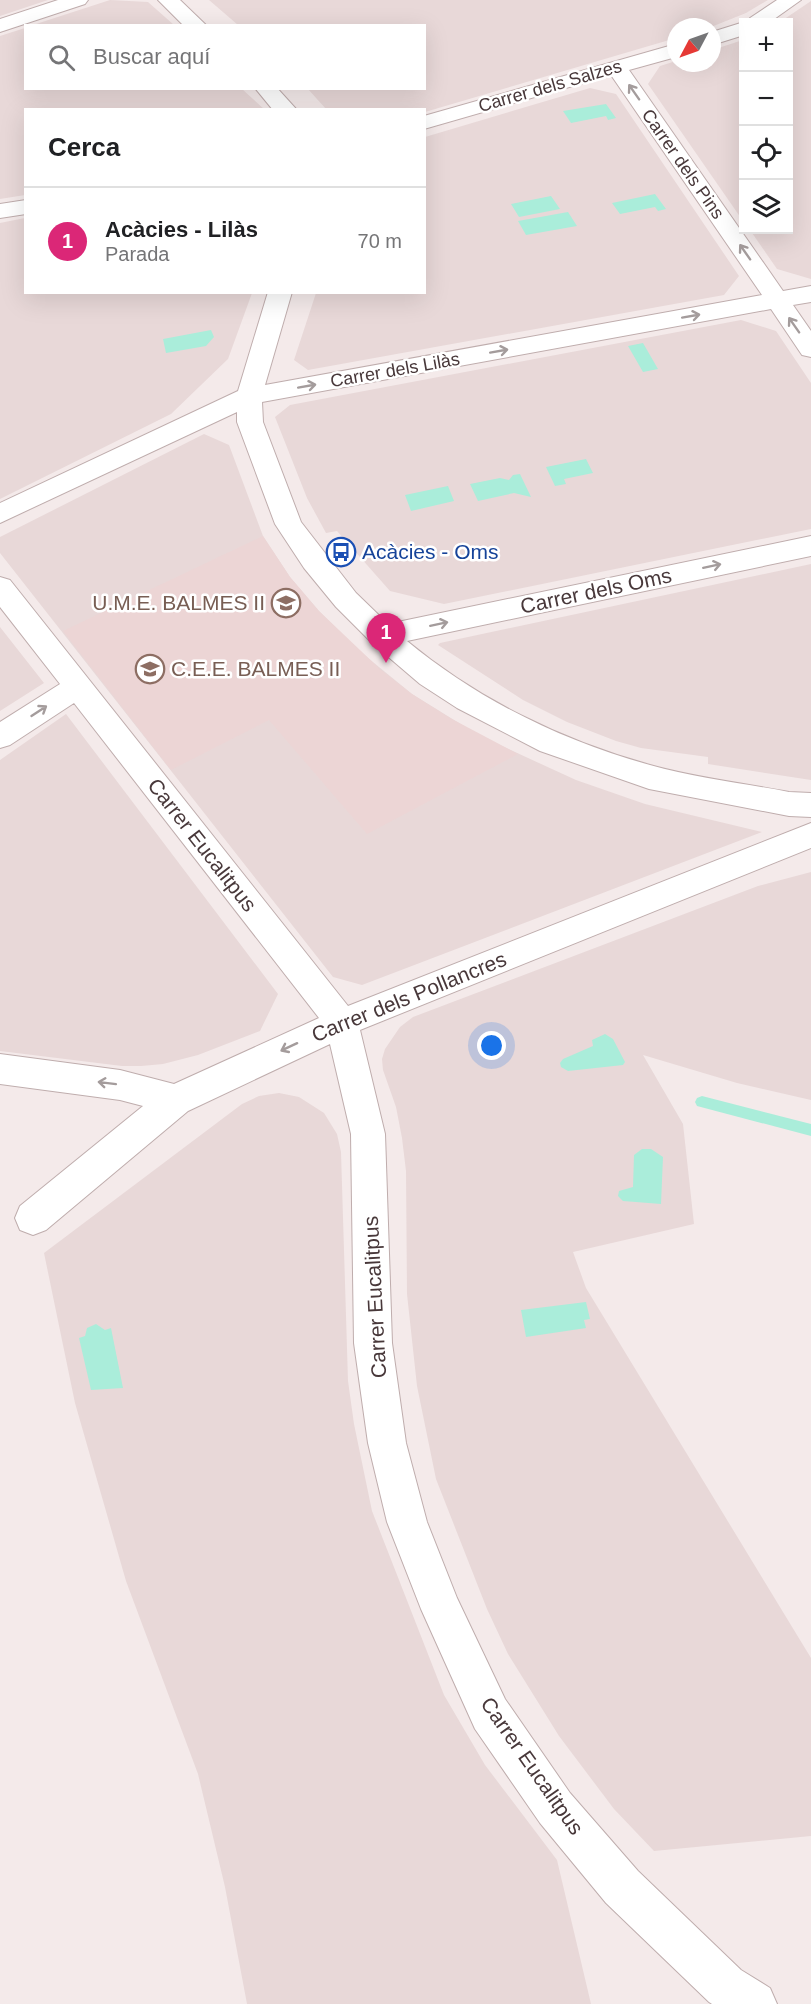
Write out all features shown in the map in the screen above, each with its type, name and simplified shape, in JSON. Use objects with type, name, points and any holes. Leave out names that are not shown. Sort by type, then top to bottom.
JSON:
[{"type":"street","points":[[0,26],[78,0]]},
{"type":"street","points":[[168,0],[195,24]]},
{"type":"street","points":[[762,18],[791,0]]},
{"type":"street","points":[[721,36],[739,30]]},
{"type":"street","name":"Carrer dels Salzes","points":[[426,122],[667,53]]},
{"type":"street","name":"Carrer dels Pins","points":[[616,67],[811,349]]},
{"type":"street","points":[[267,90],[284,108]]},
{"type":"street","points":[[0,212],[24,207]]},
{"type":"street","points":[[279,294],[249,396],[250,422],[288,524],[346,600],[382,636],[430,676],[467,700],[551,742],[649,777],[789,804],[811,805]]},
{"type":"street","name":"Carrer dels Lilàs","points":[[0,514],[249,396],[811,294]]},
{"type":"street","name":"Carrer dels Oms","points":[[382,636],[811,546]]},
{"type":"street","name":"Carrer Eucalitpus","points":[[0,587],[342,1023],[368,1134],[373,1343],[387,1443],[407,1522],[441,1609],[490,1714],[555,1808],[622,1887],[725,1986],[753,2004]]},
{"type":"street","points":[[0,737],[78,686]]},
{"type":"street","name":"Carrer dels Pollancres","points":[[33,1218],[176,1100],[342,1023],[811,835]]},
{"type":"street","points":[[0,1069],[120,1085],[176,1100]]},
{"type":"shaded area","points":[[0,0],[48,0],[0,16]]},
{"type":"shaded area","points":[[110,0],[148,2],[173,24],[36,24]]},
{"type":"shaded area","points":[[209,0],[768,0],[746,13],[721,23],[721,18],[667,18],[667,41],[426,112],[426,108],[325,108],[309,90],[426,90],[426,24],[237,24]]},
{"type":"shaded area","points":[[811,1],[811,279],[777,269],[753,234],[793,234],[793,18],[786,18]]},
{"type":"shaded area","points":[[24,28],[24,90],[243,90],[263,108],[24,108],[24,195],[0,199],[0,36]]},
{"type":"shaded area","points":[[739,41],[739,215],[648,84],[660,66],[667,64],[667,72],[721,72],[721,47]]},
{"type":"shaded area","points":[[590,88],[616,94],[739,276],[724,295],[308,370],[294,360],[316,294],[426,294],[426,137]]},
{"type":"shaded area","points":[[606,104],[616,118],[608,120],[606,116],[571,123],[563,111]]},
{"type":"shaded area","points":[[655,194],[666,209],[658,211],[655,207],[620,214],[612,203]]},
{"type":"shaded area","points":[[551,196],[560,209],[519,217],[511,204]]},
{"type":"shaded area","points":[[568,212],[577,226],[526,235],[518,221]]},
{"type":"shaded area","points":[[24,218],[24,294],[252,294],[228,359],[171,414],[0,499],[0,223]]},
{"type":"shaded area","points":[[741,320],[776,331],[811,383],[811,529],[444,604],[390,591],[337,531],[326,533],[307,498],[275,417],[290,405]]},
{"type":"shaded area","points":[[211,330],[214,337],[206,346],[166,353],[163,339]]},
{"type":"shaded area","points":[[643,343],[658,369],[643,372],[628,346]]},
{"type":"shaded area","points":[[204,434],[229,445],[263,536],[290,577],[319,611],[357,649],[412,694],[480,736],[576,780],[645,804],[762,832],[362,985],[333,977],[0,553],[0,537]]},
{"type":"shaded area","points":[[586,459],[593,473],[564,479],[566,484],[555,486],[546,467]]},
{"type":"shaded area","points":[[520,474],[531,497],[514,493],[478,501],[470,484],[500,478],[509,480],[513,475]]},
{"type":"shaded area","points":[[448,486],[454,501],[411,511],[405,495]]},
{"type":"shaded area","points":[[263,536],[290,577],[319,611],[381,670],[412,694],[450,718],[518,754],[367,834],[269,720],[171,770],[63,631]]},
{"type":"shaded area","points":[[811,564],[811,780],[708,764],[708,757],[641,748],[616,741],[567,722],[523,700],[438,645],[440,643]]},
{"type":"shaded area","points":[[0,627],[44,683],[0,711]]},
{"type":"shaded area","points":[[66,714],[278,994],[260,1031],[198,1055],[163,1064],[141,1066],[122,1066],[0,1051],[0,760]]},
{"type":"shaded area","points":[[811,872],[811,1100],[737,1083],[643,1055],[683,1124],[694,1224],[573,1252],[586,1288],[811,1658],[811,1836],[654,1851],[614,1809],[559,1736],[508,1654],[487,1609],[436,1479],[417,1386],[407,1294],[406,1171],[402,1138],[382,1059],[385,1049],[400,1027],[413,1017],[758,886]]},
{"type":"shaded area","points":[[605,1034],[613,1039],[625,1062],[623,1065],[568,1071],[561,1067],[560,1063],[563,1059],[593,1046],[592,1040]]},
{"type":"shaded area","points":[[279,1093],[299,1097],[324,1113],[337,1134],[341,1152],[348,1381],[354,1424],[372,1511],[444,1695],[485,1765],[557,1860],[591,2004],[247,2004],[225,1887],[198,1774],[126,1581],[75,1403],[44,1253],[242,1104],[259,1096]]},
{"type":"shaded area","points":[[642,1149],[651,1149],[663,1157],[661,1204],[623,1201],[618,1196],[619,1191],[633,1187],[634,1155]]},
{"type":"shaded area","points":[[586,1302],[590,1319],[584,1320],[586,1328],[526,1337],[521,1310]]},
{"type":"shaded area","points":[[96,1324],[105,1330],[111,1328],[123,1388],[91,1390],[79,1338],[85,1336],[87,1328]]},
{"type":"waterway","points":[[702,1102],[811,1130]]},
{"type":"place","name":"Acàcies - Oms","points":[[341,552]]},
{"type":"place","name":"U.M.E. BALMES II","points":[[286,603]]},
{"type":"place","name":"Acàcies - Lilàs","points":[[386,663]]},
{"type":"place","name":"C.E.E. BALMES II","points":[[150,669]]}]
